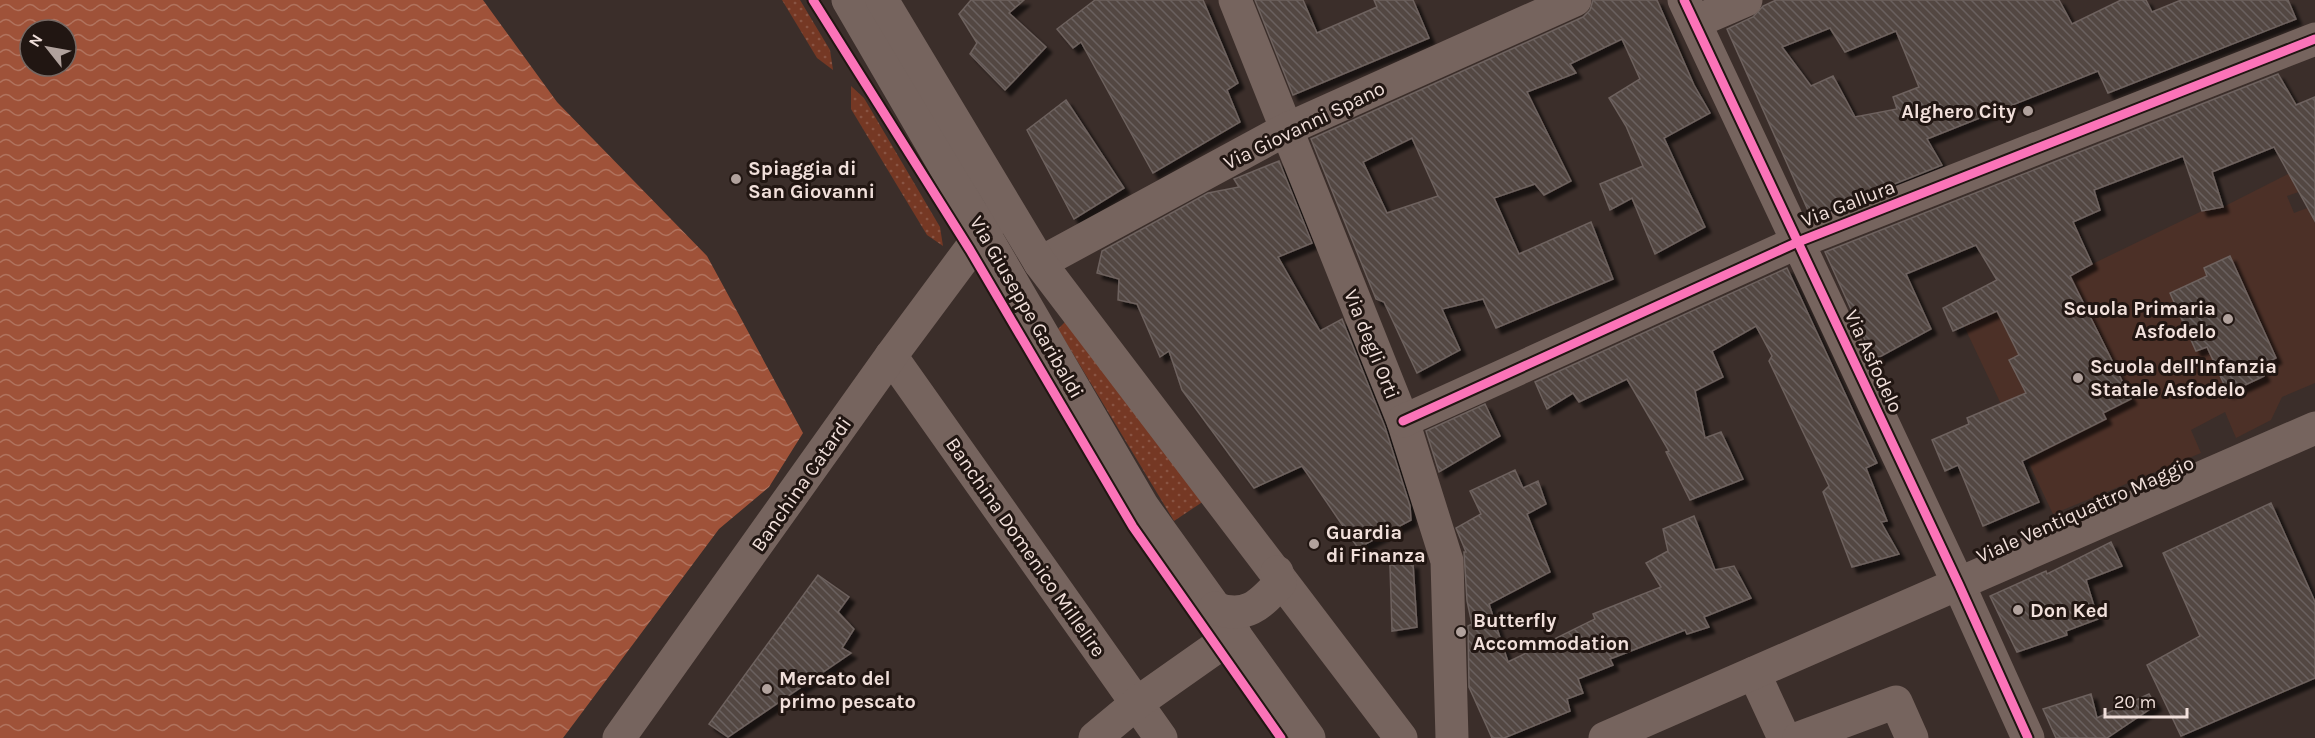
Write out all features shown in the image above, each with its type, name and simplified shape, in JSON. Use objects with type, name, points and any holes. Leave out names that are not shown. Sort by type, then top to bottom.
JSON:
[{"type":"street","name":"Via Giuseppe Garibaldi","points":[[848,0],[998,224],[1040,263],[1305,608],[1401,738]]},
{"type":"street","name":"Via Giuseppe Garibaldi","points":[[882,0],[998,224],[1044,335],[1143,507],[1309,738]]},
{"type":"street","name":"Via degli Orti","points":[[1235,0],[1403,421],[1447,561],[1452,738]]},
{"type":"street","name":"Via Giovanni Spano","points":[[1040,263],[1287,129],[1575,0]]},
{"type":"street","points":[[1689,11],[1746,0]]},
{"type":"street","name":"Via Asfodelo","points":[[1689,11],[1959,585],[2028,738]]},
{"type":"street","name":"Via Gallura","points":[[1403,421],[1798,242],[2315,39]]},
{"type":"street","name":"Banchina Catardi","points":[[623,736],[891,356],[998,224]]},
{"type":"street","points":[[1044,335],[1047,320],[1053,313],[1062,308],[1079,314]]},
{"type":"street","name":"Banchina Domenico Millelire","points":[[891,356],[1161,738]]},
{"type":"street","name":"Viale Ventiquattro Maggio","points":[[1605,738],[2315,428]]},
{"type":"street","points":[[1215,608],[1230,614],[1248,611],[1280,583],[1277,572]]},
{"type":"street","points":[[1095,738],[1137,704],[1249,641],[1256,629],[1285,606],[1295,604],[1305,608]]},
{"type":"street","points":[[1754,674],[1784,738]]},
{"type":"street","points":[[1799,738],[1896,702],[1912,738]]},
{"type":"shaded area","points":[[782,0],[800,0],[830,50],[833,70],[817,58]]},
{"type":"shaded area","points":[[851,86],[864,98],[940,227],[943,246],[927,235],[851,109]]},
{"type":"shaded area","points":[[2304,166],[2313,187],[2287,196],[2294,213],[2315,205],[2315,383],[2282,397],[2271,420],[2236,438],[2225,412],[2191,430],[2201,453],[2053,514],[1964,326],[2202,211],[2223,207]]},
{"type":"shaded area","points":[[1066,321],[1207,499],[1174,521],[1058,329]]},
{"type":"water","points":[[0,0],[483,0],[557,102],[707,256],[803,433],[769,487],[719,529],[563,738],[0,738]]},
{"type":"building","points":[[971,0],[1024,0],[1009,13],[1046,47],[1005,90],[970,54],[977,43],[959,14]]},
{"type":"building","points":[[1095,0],[1203,0],[1238,83],[1227,90],[1240,122],[1153,173],[1081,42],[1073,48],[1057,29]]},
{"type":"building","points":[[1255,0],[1303,0],[1317,33],[1377,7],[1374,0],[1413,0],[1429,38],[1293,95]]},
{"type":"building","points":[[1593,0],[1657,0],[1694,85],[1710,113],[1664,138],[1705,227],[1655,254],[1632,198],[1610,210],[1600,184],[1643,166],[1626,126],[1609,98],[1640,79],[1622,39],[1570,64],[1576,73],[1527,92],[1571,181],[1544,195],[1535,184],[1494,198],[1519,254],[1591,222],[1613,279],[1496,328],[1483,299],[1442,309],[1460,350],[1417,373],[1384,302],[1376,299],[1311,139],[1583,17],[1590,10]],"holes":[[[1412,138],[1438,196],[1387,213],[1363,162]]]},
{"type":"building","points":[[1776,0],[2059,0],[2072,24],[2121,0],[2146,0],[2152,12],[2181,0],[2288,0],[2296,19],[2108,93],[2098,71],[1927,139],[1942,165],[1811,217],[1727,29],[1753,17],[1763,6]],"holes":[[[1830,28],[1845,52],[1896,31],[1919,87],[1893,97],[1897,109],[1855,117],[1833,76],[1811,86],[1782,47]]]},
{"type":"building","points":[[2278,74],[2296,105],[2315,97],[2315,221],[2274,147],[2212,172],[2223,207],[2202,211],[2183,156],[2094,190],[2100,210],[2073,222],[2092,264],[2070,276],[2131,399],[2103,413],[2106,419],[2022,461],[2039,502],[1983,526],[1958,465],[1945,471],[1932,440],[1969,424],[1967,418],[2026,393],[2009,360],[2019,355],[1997,311],[1953,331],[1943,308],[1997,280],[1976,245],[1906,274],[1931,329],[1874,360],[1825,252]]},
{"type":"building","points":[[1066,100],[1124,188],[1074,219],[1027,130]]},
{"type":"building","points":[[1279,161],[1312,243],[1278,257],[1320,331],[1342,319],[1385,427],[1410,506],[1411,520],[1358,548],[1302,466],[1254,488],[1182,390],[1169,351],[1160,357],[1137,304],[1118,300],[1119,279],[1097,273],[1102,251],[1208,193],[1239,187],[1234,179]]},
{"type":"building","points":[[2230,256],[2276,358],[2260,366],[2264,376],[2228,393],[2207,347],[2196,351],[2170,293],[2207,276],[2204,268]]},
{"type":"building","points":[[1787,268],[1877,463],[1866,468],[1887,521],[1881,522],[1899,554],[1852,567],[1823,492],[1829,486],[1769,361],[1772,356],[1756,326],[1712,351],[1723,377],[1695,391],[1705,438],[1721,432],[1743,479],[1690,500],[1666,452],[1669,451],[1627,379],[1579,402],[1573,393],[1547,409],[1535,382]]},
{"type":"building","points":[[1485,404],[1500,436],[1439,472],[1426,431]]},
{"type":"building","points":[[1515,470],[1523,488],[1538,481],[1546,504],[1527,514],[1550,572],[1489,604],[1508,662],[1595,619],[1593,614],[1661,587],[1646,563],[1668,551],[1663,529],[1694,516],[1715,570],[1734,566],[1751,598],[1704,617],[1709,627],[1687,634],[1685,630],[1610,659],[1613,665],[1578,679],[1583,693],[1567,699],[1570,711],[1504,738],[1492,738],[1469,687],[1468,626],[1472,624],[1467,601],[1464,552],[1466,552],[1456,528],[1481,514],[1470,491]]},
{"type":"building","points":[[2271,503],[2315,602],[2315,678],[2181,736],[2147,665],[2200,636],[2163,553]]},
{"type":"building","points":[[2111,542],[2122,566],[2086,580],[2098,619],[2066,631],[2067,635],[2017,652],[1990,596],[2046,571],[2047,574]]},
{"type":"building","points":[[1413,563],[1417,627],[1392,631],[1390,565]]},
{"type":"building","name":"Mercato del primo pescato","points":[[818,575],[849,597],[838,612],[854,629],[842,648],[851,653],[728,737],[709,724]]},
{"type":"building","points":[[2091,694],[2097,718],[2149,694],[2156,705],[2107,738],[2056,738],[2043,709]]},
{"type":"cycle path","points":[[813,0],[970,250],[1133,527],[1281,738]]},
{"type":"cycle path","points":[[1684,0],[1959,585],[2028,738]]},
{"type":"cycle path","points":[[1403,421],[1798,242],[2315,39]]},
{"type":"place","name":"Alghero City","points":[[2028,111]]},
{"type":"place","name":"Spiaggia di San Giovanni","points":[[736,179]]},
{"type":"place","name":"Scuola Primaria Asfodelo","points":[[2228,319]]},
{"type":"place","name":"Scuola dell'Infanzia Statale Asfodelo","points":[[2078,378]]},
{"type":"place","name":"Guardia di Finanza","points":[[1314,544]]},
{"type":"place","name":"Don Ked","points":[[2018,610]]},
{"type":"place","name":"Butterfly Accommodation","points":[[1461,632]]},
{"type":"place","name":"Mercato del primo pescato","points":[[767,689]]}]
